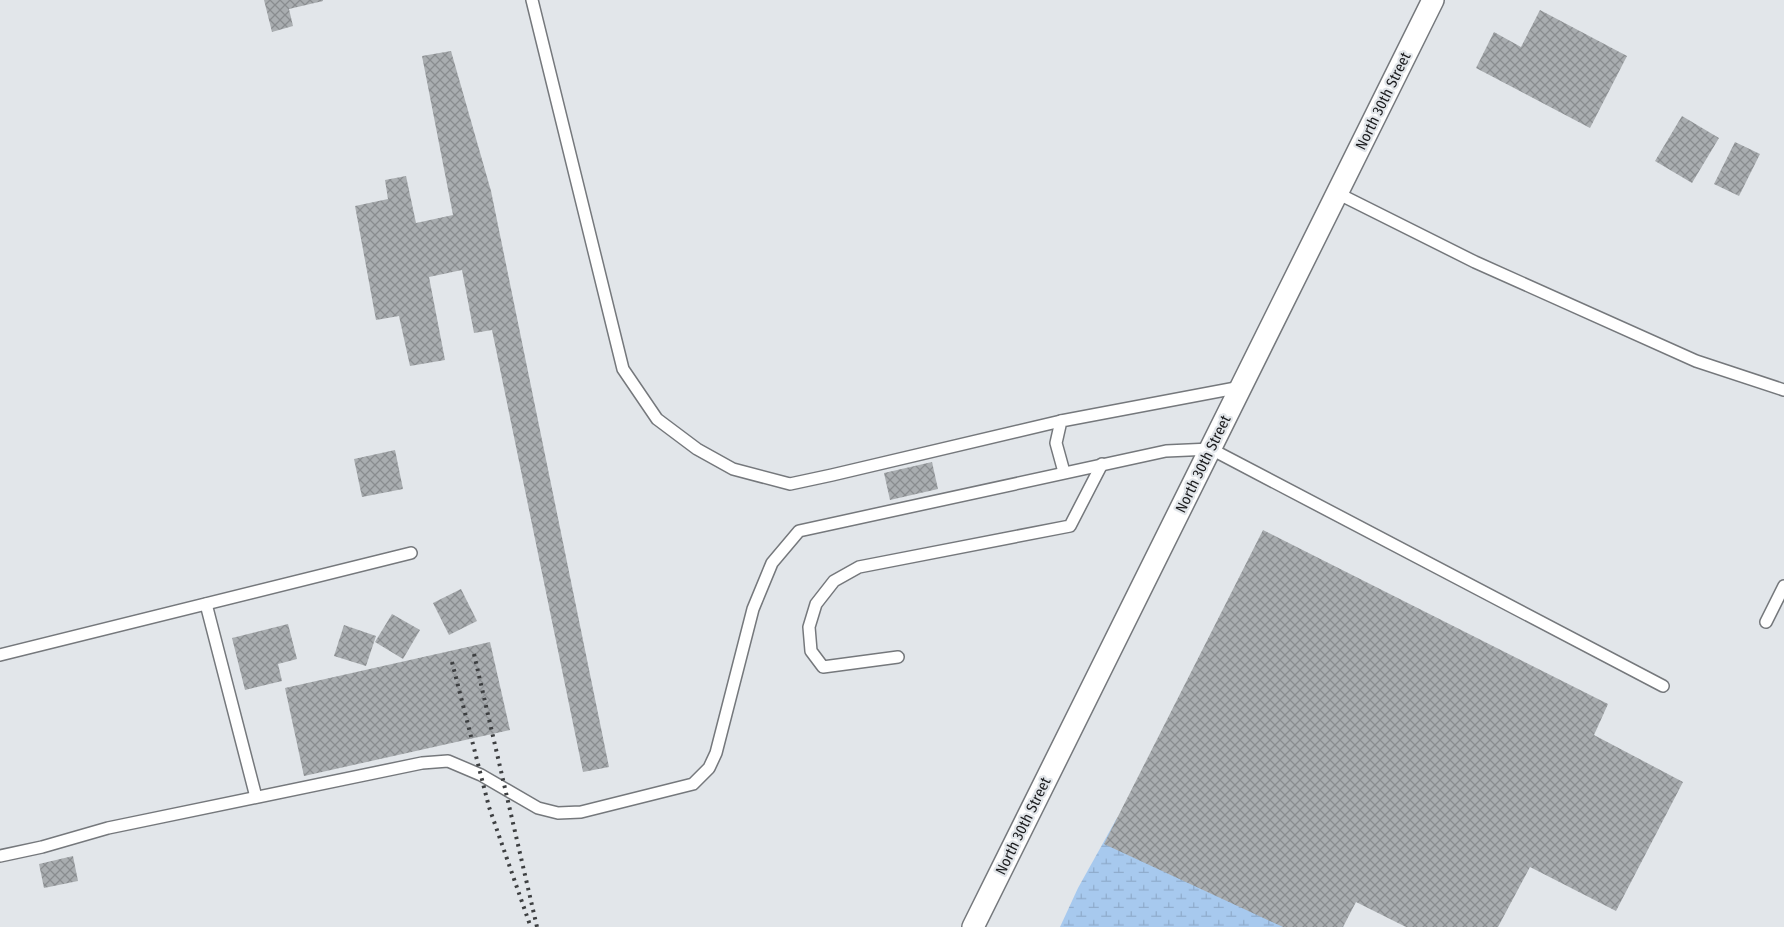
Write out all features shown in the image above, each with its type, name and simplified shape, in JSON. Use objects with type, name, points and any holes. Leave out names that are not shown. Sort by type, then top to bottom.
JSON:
[{"type":"street","name":"North 30th Street","points":[[972,927],[1433,0]]},
{"type":"lane","points":[[532,0],[623,369],[657,419],[697,449],[733,469],[790,484],[1061,420],[1241,387]]},
{"type":"lane","points":[[1338,193],[1474,262],[1696,362],[1784,390]]},
{"type":"lane","points":[[1061,420],[1056,443],[1064,472]]},
{"type":"lane","points":[[0,856],[108,828],[422,763],[448,762],[481,775],[538,808],[558,813],[581,812],[694,784],[709,768],[716,753],[753,609],[772,563],[799,531],[1166,450],[1211,449],[1663,686]]},
{"type":"lane","points":[[898,657],[823,667],[811,651],[808,627],[816,604],[834,581],[859,567],[1070,526],[1102,464]]},
{"type":"lane","points":[[0,655],[411,553]]},
{"type":"lane","points":[[1766,622],[1784,586]]},
{"type":"lane","points":[[206,604],[256,797]]},
{"type":"green space","points":[[1117,818],[1344,927],[1060,927],[1078,888]]},
{"type":"building","points":[[264,0],[323,1],[289,9],[293,26],[272,32]]},
{"type":"building","points":[[1540,10],[1627,56],[1590,128],[1476,68],[1494,32],[1521,47]]},
{"type":"building","points":[[451,51],[491,191],[609,767],[583,772],[492,330],[474,333],[462,270],[429,277],[445,360],[410,366],[399,316],[376,320],[355,206],[388,199],[385,180],[406,176],[416,223],[453,215],[422,56]]},
{"type":"building","points":[[1682,116],[1719,138],[1692,183],[1655,161]]},
{"type":"building","points":[[1735,142],[1760,154],[1739,196],[1714,184]]},
{"type":"building","points":[[395,450],[403,489],[362,497],[354,459]]},
{"type":"building","points":[[932,462],[938,489],[890,500],[884,473]]},
{"type":"building","points":[[1263,530],[1608,704],[1594,735],[1683,782],[1616,911],[1530,867],[1498,927],[1406,927],[1356,902],[1343,927],[1283,927],[1104,844]]},
{"type":"building","points":[[461,589],[477,621],[449,635],[433,603]]},
{"type":"building","points":[[392,614],[420,630],[403,659],[375,642]]},
{"type":"building","points":[[288,624],[297,659],[278,664],[282,681],[245,690],[232,638]]},
{"type":"building","points":[[344,625],[376,636],[366,666],[334,656]]},
{"type":"building","points":[[490,642],[510,730],[304,776],[285,688]]},
{"type":"building","points":[[73,856],[78,881],[44,888],[39,864]]},
{"type":"railway","points":[[474,654],[537,927]]},
{"type":"railway","points":[[452,662],[489,807],[530,925]]}]
